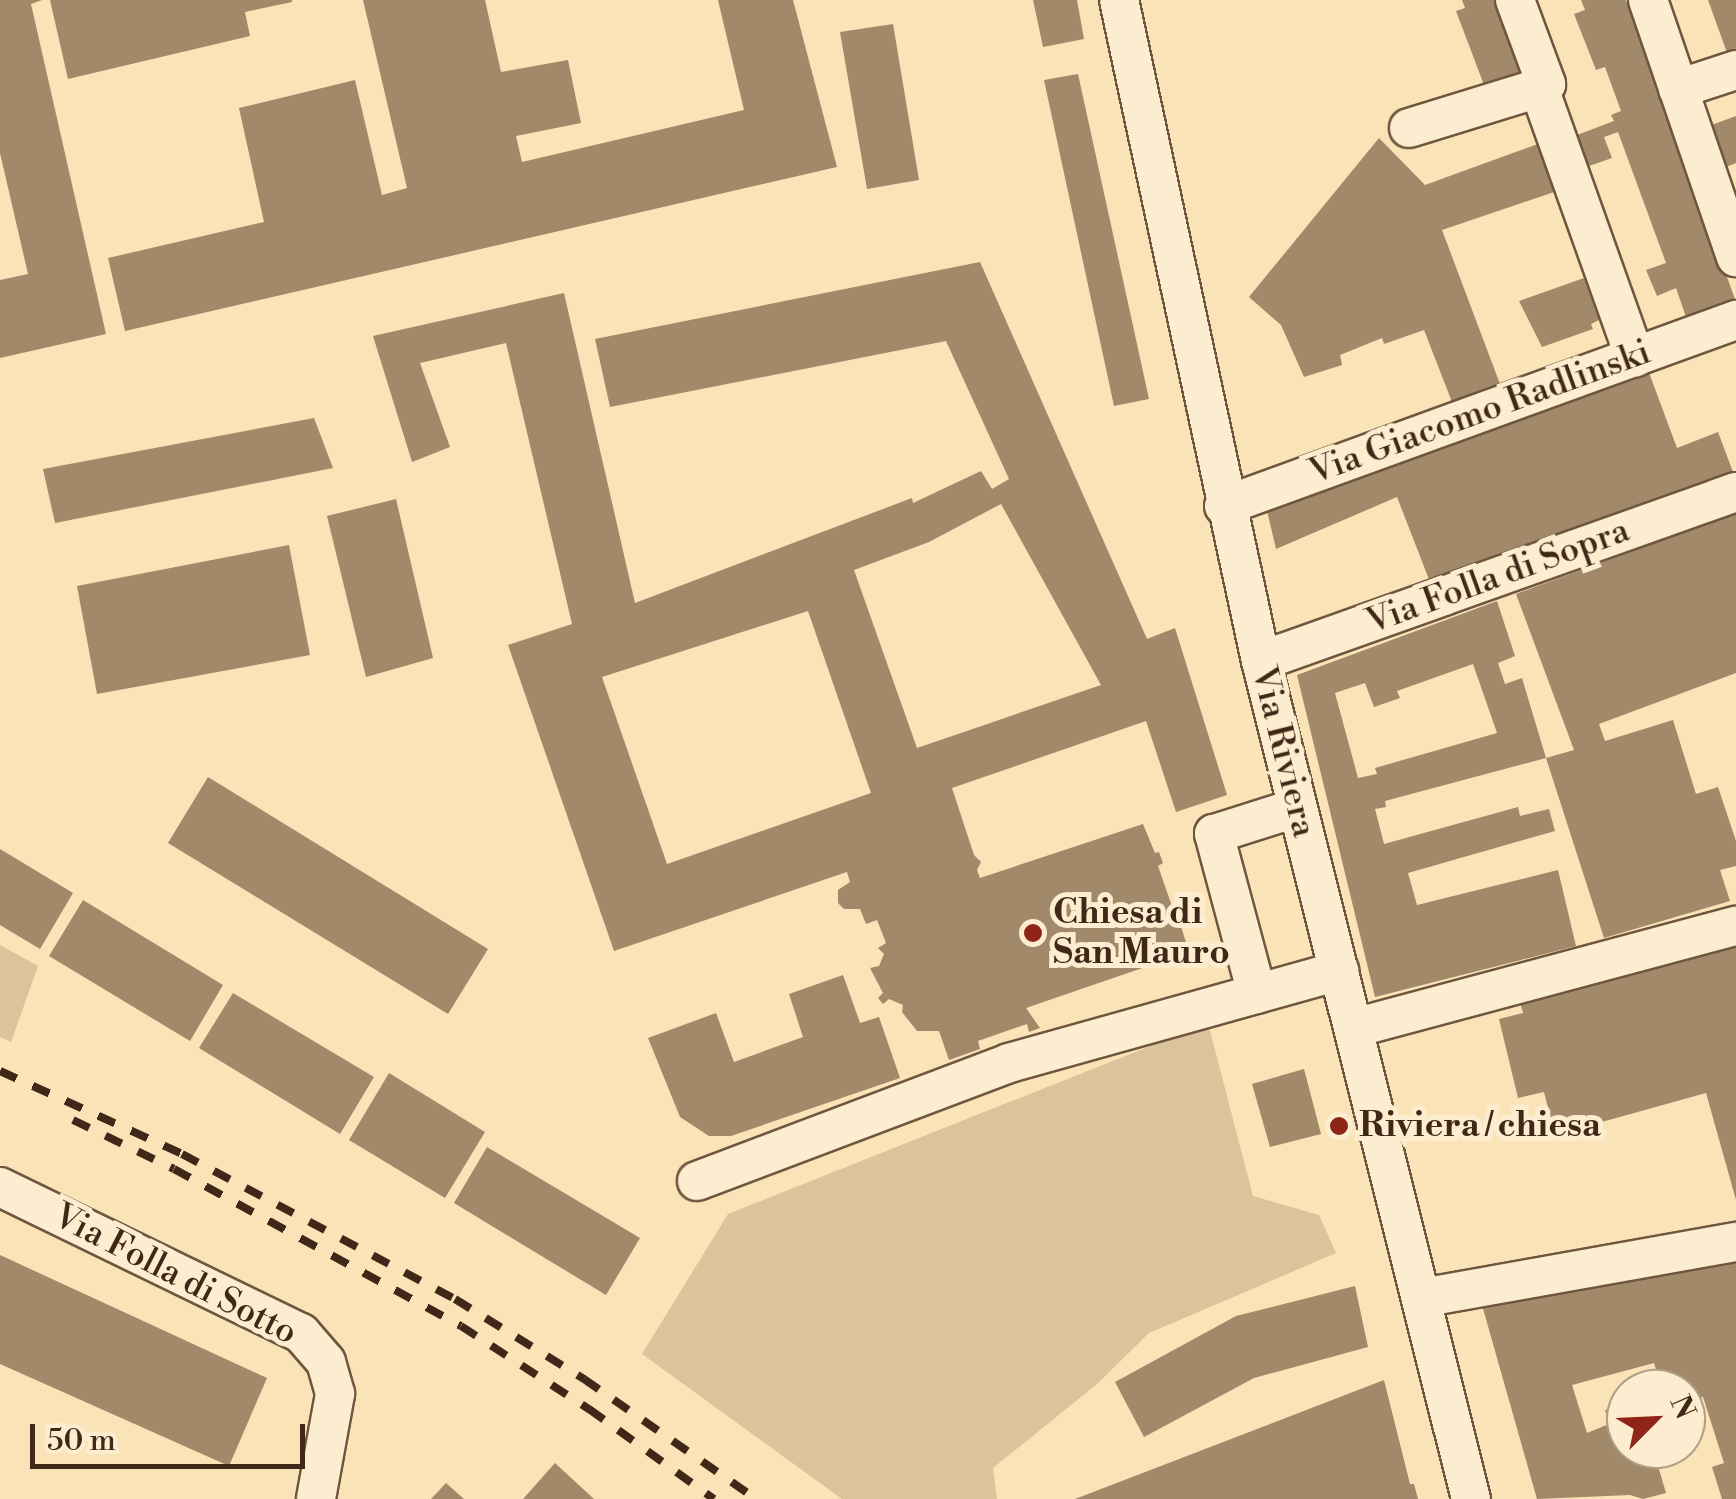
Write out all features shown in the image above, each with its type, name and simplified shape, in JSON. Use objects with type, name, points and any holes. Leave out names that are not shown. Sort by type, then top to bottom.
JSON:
[{"type":"street","name":"Via Riviera","points":[[1119,0],[1224,506],[1296,808],[1471,1499]]},
{"type":"street","points":[[1409,128],[1546,84],[1515,0]]},
{"type":"street","points":[[1648,0],[1678,90],[1724,184],[1736,257]]},
{"type":"street","points":[[1678,90],[1736,70]]},
{"type":"street","points":[[1539,88],[1636,357]]},
{"type":"street","name":"Via Giacomo Radlinski","points":[[1224,506],[1736,320]]},
{"type":"street","name":"Via Folla di Sopra","points":[[1261,662],[1736,492]]},
{"type":"street","points":[[1257,994],[1214,834],[1296,808]]},
{"type":"street","points":[[1354,1028],[1736,926]]},
{"type":"street","points":[[697,1181],[1009,1063],[1339,971]]},
{"type":"street","name":"Via Folla di Sotto","points":[[0,1187],[301,1333],[326,1362],[335,1394],[316,1499]]},
{"type":"street","points":[[1422,1298],[1736,1242]]},
{"type":"shaded area","points":[[0,945],[38,966],[11,1042],[0,1037]]},
{"type":"shaded area","points":[[1208,1023],[1253,1196],[1319,1215],[1336,1253],[1149,1333],[1097,1384],[993,1468],[997,1499],[842,1499],[642,1354],[728,1214]]},
{"type":"building","points":[[0,0],[42,0],[31,4],[106,334],[0,358],[0,280],[28,274],[0,153]]},
{"type":"building","points":[[50,0],[292,2],[245,12],[250,36],[68,79]]},
{"type":"building","points":[[363,0],[485,0],[501,72],[568,60],[581,123],[516,136],[522,162],[744,110],[718,0],[793,0],[837,167],[125,331],[108,258],[264,222],[239,108],[355,80],[382,195],[407,188]]},
{"type":"building","points":[[1033,0],[1077,0],[1084,39],[1043,47]]},
{"type":"building","points":[[1462,0],[1499,0],[1525,71],[1484,85],[1456,11],[1465,8]]},
{"type":"building","points":[[1581,0],[1626,0],[1735,299],[1686,317],[1676,288],[1657,296],[1646,270],[1666,263],[1618,132],[1604,137],[1612,158],[1589,166],[1577,135],[1614,121],[1611,115],[1621,111],[1605,67],[1596,70],[1574,14],[1585,10]]},
{"type":"building","points":[[1708,0],[1736,0],[1736,59],[1730,61]]},
{"type":"building","points":[[893,24],[919,180],[867,189],[840,32]]},
{"type":"building","points":[[1078,74],[1149,399],[1114,406],[1044,80]]},
{"type":"building","points":[[1736,116],[1736,163],[1721,169],[1706,127]]},
{"type":"building","points":[[1379,138],[1425,185],[1549,140],[1566,188],[1442,230],[1500,384],[1452,402],[1424,330],[1384,344],[1382,338],[1340,355],[1342,365],[1304,377],[1281,325],[1249,297]]},
{"type":"building","points":[[980,262],[1147,639],[1175,628],[1227,795],[1176,812],[1146,721],[952,788],[974,855],[981,862],[977,870],[980,878],[1143,824],[1163,863],[1158,866],[1174,912],[1180,910],[1183,918],[1179,920],[1189,952],[1026,1008],[1040,1028],[1029,1032],[1027,1024],[978,1041],[980,1049],[949,1060],[939,1031],[917,1031],[902,1012],[903,1005],[889,999],[883,1004],[878,998],[883,993],[870,968],[879,966],[884,954],[878,948],[886,943],[877,920],[866,924],[860,909],[844,909],[838,903],[838,890],[850,882],[847,872],[614,951],[508,645],[572,624],[506,343],[420,363],[450,447],[412,462],[373,336],[564,293],[635,603],[912,498],[913,503],[981,471],[992,489],[1009,479],[946,341],[610,407],[595,339]],"holes":[[[1001,504],[1101,685],[917,748],[854,570],[929,542]],[[808,611],[871,793],[667,864],[602,677]]]},
{"type":"building","points":[[1584,278],[1599,320],[1591,324],[1593,329],[1542,347],[1519,301]]},
{"type":"building","points":[[1645,362],[1677,448],[1718,432],[1733,472],[1430,582],[1397,497],[1276,549],[1265,502]]},
{"type":"building","points":[[314,418],[333,468],[55,523],[43,469]]},
{"type":"building","points":[[396,499],[433,658],[366,677],[327,516]]},
{"type":"building","points":[[1736,513],[1736,673],[1599,724],[1605,741],[1673,720],[1696,794],[1718,787],[1736,841],[1736,866],[1720,870],[1730,901],[1604,938],[1546,758],[1574,750],[1516,594]]},
{"type":"building","points":[[289,545],[310,655],[97,694],[77,586]]},
{"type":"building","points":[[1497,601],[1515,656],[1498,663],[1505,684],[1522,678],[1546,758],[1385,801],[1386,807],[1375,809],[1384,844],[1518,807],[1520,816],[1549,809],[1555,831],[1408,873],[1417,905],[1558,870],[1576,946],[1375,997],[1297,675]],"holes":[[[1473,664],[1497,733],[1375,768],[1377,774],[1358,778],[1335,693],[1365,683],[1374,707],[1400,698],[1397,691]]]},
{"type":"building","points":[[208,777],[488,949],[448,1014],[168,843]]},
{"type":"building","points":[[0,849],[73,893],[40,949],[0,925]]},
{"type":"building","points":[[83,900],[223,985],[190,1041],[49,956]]},
{"type":"building","points":[[1736,935],[1736,1200],[1706,1093],[1555,1135],[1544,1092],[1518,1098],[1499,1019],[1523,1013],[1517,991]]},
{"type":"building","points":[[843,975],[860,1023],[879,1017],[900,1078],[731,1136],[709,1136],[680,1117],[648,1038],[716,1013],[734,1062],[803,1037],[789,994]]},
{"type":"building","points":[[233,993],[374,1077],[340,1134],[199,1048]]},
{"type":"building","points":[[1304,1069],[1321,1134],[1270,1147],[1252,1084]]},
{"type":"building","points":[[389,1073],[485,1132],[445,1198],[349,1140]]},
{"type":"building","points":[[487,1147],[640,1238],[606,1295],[454,1203]]},
{"type":"building","points":[[1736,1252],[1736,1499],[1722,1499],[1712,1467],[1724,1463],[1706,1406],[1706,1369],[1656,1369],[1654,1363],[1632,1369],[1606,1369],[1606,1376],[1572,1385],[1587,1433],[1606,1425],[1606,1469],[1659,1469],[1666,1493],[1643,1499],[1630,1495],[1537,1499],[1480,1298]]},
{"type":"building","points":[[0,1255],[267,1378],[229,1466],[0,1364]]},
{"type":"building","points":[[1355,1286],[1368,1347],[1254,1378],[1144,1437],[1115,1382],[1236,1316]]},
{"type":"building","points":[[1384,1380],[1410,1484],[1414,1484],[1418,1499],[1075,1499]]},
{"type":"building","points":[[555,1463],[594,1499],[523,1499]]},
{"type":"building","points":[[446,1483],[464,1499],[431,1499]]},
{"type":"railway","points":[[0,1071],[182,1154],[455,1299],[584,1379],[756,1499]]},
{"type":"railway","points":[[73,1120],[174,1169],[461,1326],[589,1409],[714,1499]]},
{"type":"place","name":"Chiesa di San Mauro","points":[[1033,933]]},
{"type":"place","name":"Riviera / chiesa","points":[[1339,1126]]}]
